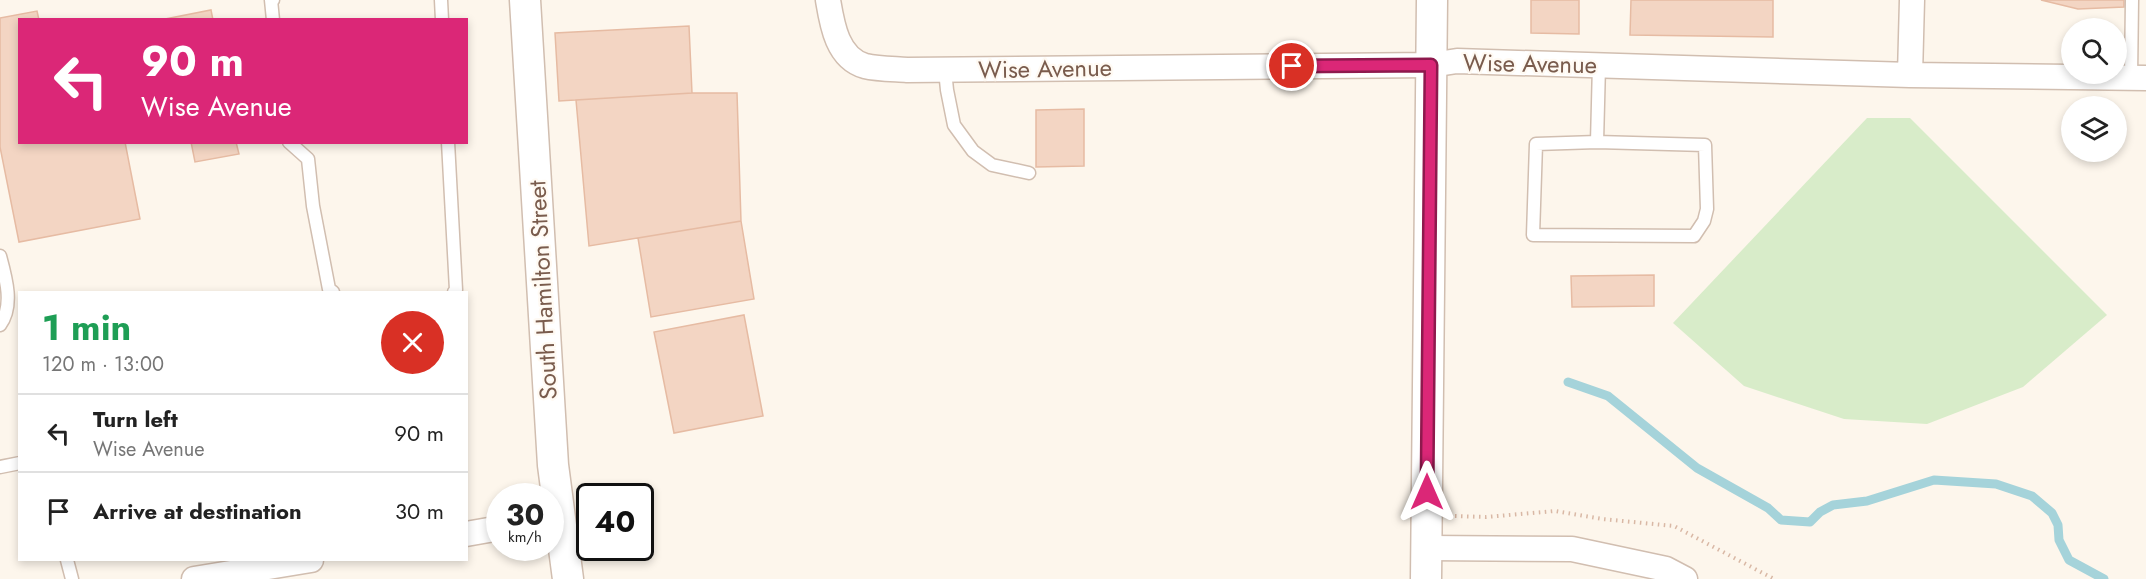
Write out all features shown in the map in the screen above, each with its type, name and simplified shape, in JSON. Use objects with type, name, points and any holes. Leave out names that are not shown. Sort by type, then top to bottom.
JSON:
[{"type":"street","name":"South Hamilton Street","points":[[525,0],[554,483]]},
{"type":"street","name":"Wise Avenue","points":[[828,0],[833,28],[846,55],[863,65],[907,70],[1431,65],[1457,61],[1910,75],[2139,78]]},
{"type":"street","points":[[1426,579],[1432,0]]},
{"type":"street","points":[[1910,75],[1912,0]]},
{"type":"street","points":[[468,534],[486,530]]},
{"type":"street","points":[[1426,548],[1572,549],[1666,569],[1685,579]]},
{"type":"street","name":"South Hamilton Street","points":[[564,559],[568,579]]},
{"type":"street","points":[[194,579],[305,561]]},
{"type":"lane","points":[[272,0],[273,18]]},
{"type":"lane","points":[[441,0],[442,18]]},
{"type":"lane","points":[[2132,0],[2139,78]]},
{"type":"lane","points":[[1597,142],[1599,65]]},
{"type":"lane","points":[[945,70],[946,90],[954,125],[973,151],[992,165],[1029,173]]},
{"type":"lane","points":[[1597,142],[1705,145],[1707,209],[1704,221],[1694,236],[1533,235],[1536,144],[1597,142]]},
{"type":"lane","points":[[291,144],[308,159],[313,206],[329,288],[332,291]]},
{"type":"lane","points":[[448,144],[455,291]]},
{"type":"lane","points":[[0,256],[6,277],[8,306],[0,325]]},
{"type":"lane","points":[[0,468],[18,464]]},
{"type":"lane","points":[[68,561],[72,579]]},
{"type":"green space","points":[[1867,118],[1910,118],[2107,315],[2023,387],[1927,424],[1844,419],[1744,386],[1673,323]]},
{"type":"building","points":[[1531,0],[1579,0],[1579,34],[1531,33]]},
{"type":"building","points":[[1631,0],[1773,0],[1773,37],[1630,35]]},
{"type":"building","points":[[2041,0],[2124,0],[2124,7],[2078,9]]},
{"type":"building","points":[[211,10],[213,18],[170,18]]},
{"type":"building","points":[[37,11],[39,18],[18,18],[18,144],[125,144],[140,219],[19,242],[0,147],[0,18]]},
{"type":"building","points":[[689,26],[692,93],[559,101],[555,33]]},
{"type":"building","points":[[692,93],[737,93],[741,221],[589,246],[576,100]]},
{"type":"building","points":[[1084,109],[1084,166],[1036,167],[1036,110]]},
{"type":"building","points":[[191,144],[236,144],[239,154],[195,162]]},
{"type":"building","points":[[741,221],[754,299],[651,317],[638,238]]},
{"type":"building","points":[[1654,275],[1654,306],[1572,307],[1571,276]]},
{"type":"building","points":[[744,315],[763,416],[674,433],[654,332]]},
{"type":"waterway","points":[[1568,382],[1608,396],[1697,468],[1768,508],[1781,520],[1810,522],[1820,512],[1833,505],[1867,501],[1934,480],[1996,484],[2032,496],[2052,513],[2058,525],[2059,540],[2069,560],[2104,579]]},
{"type":"route","points":[[1292,66],[1431,65],[1427,492]]}]
